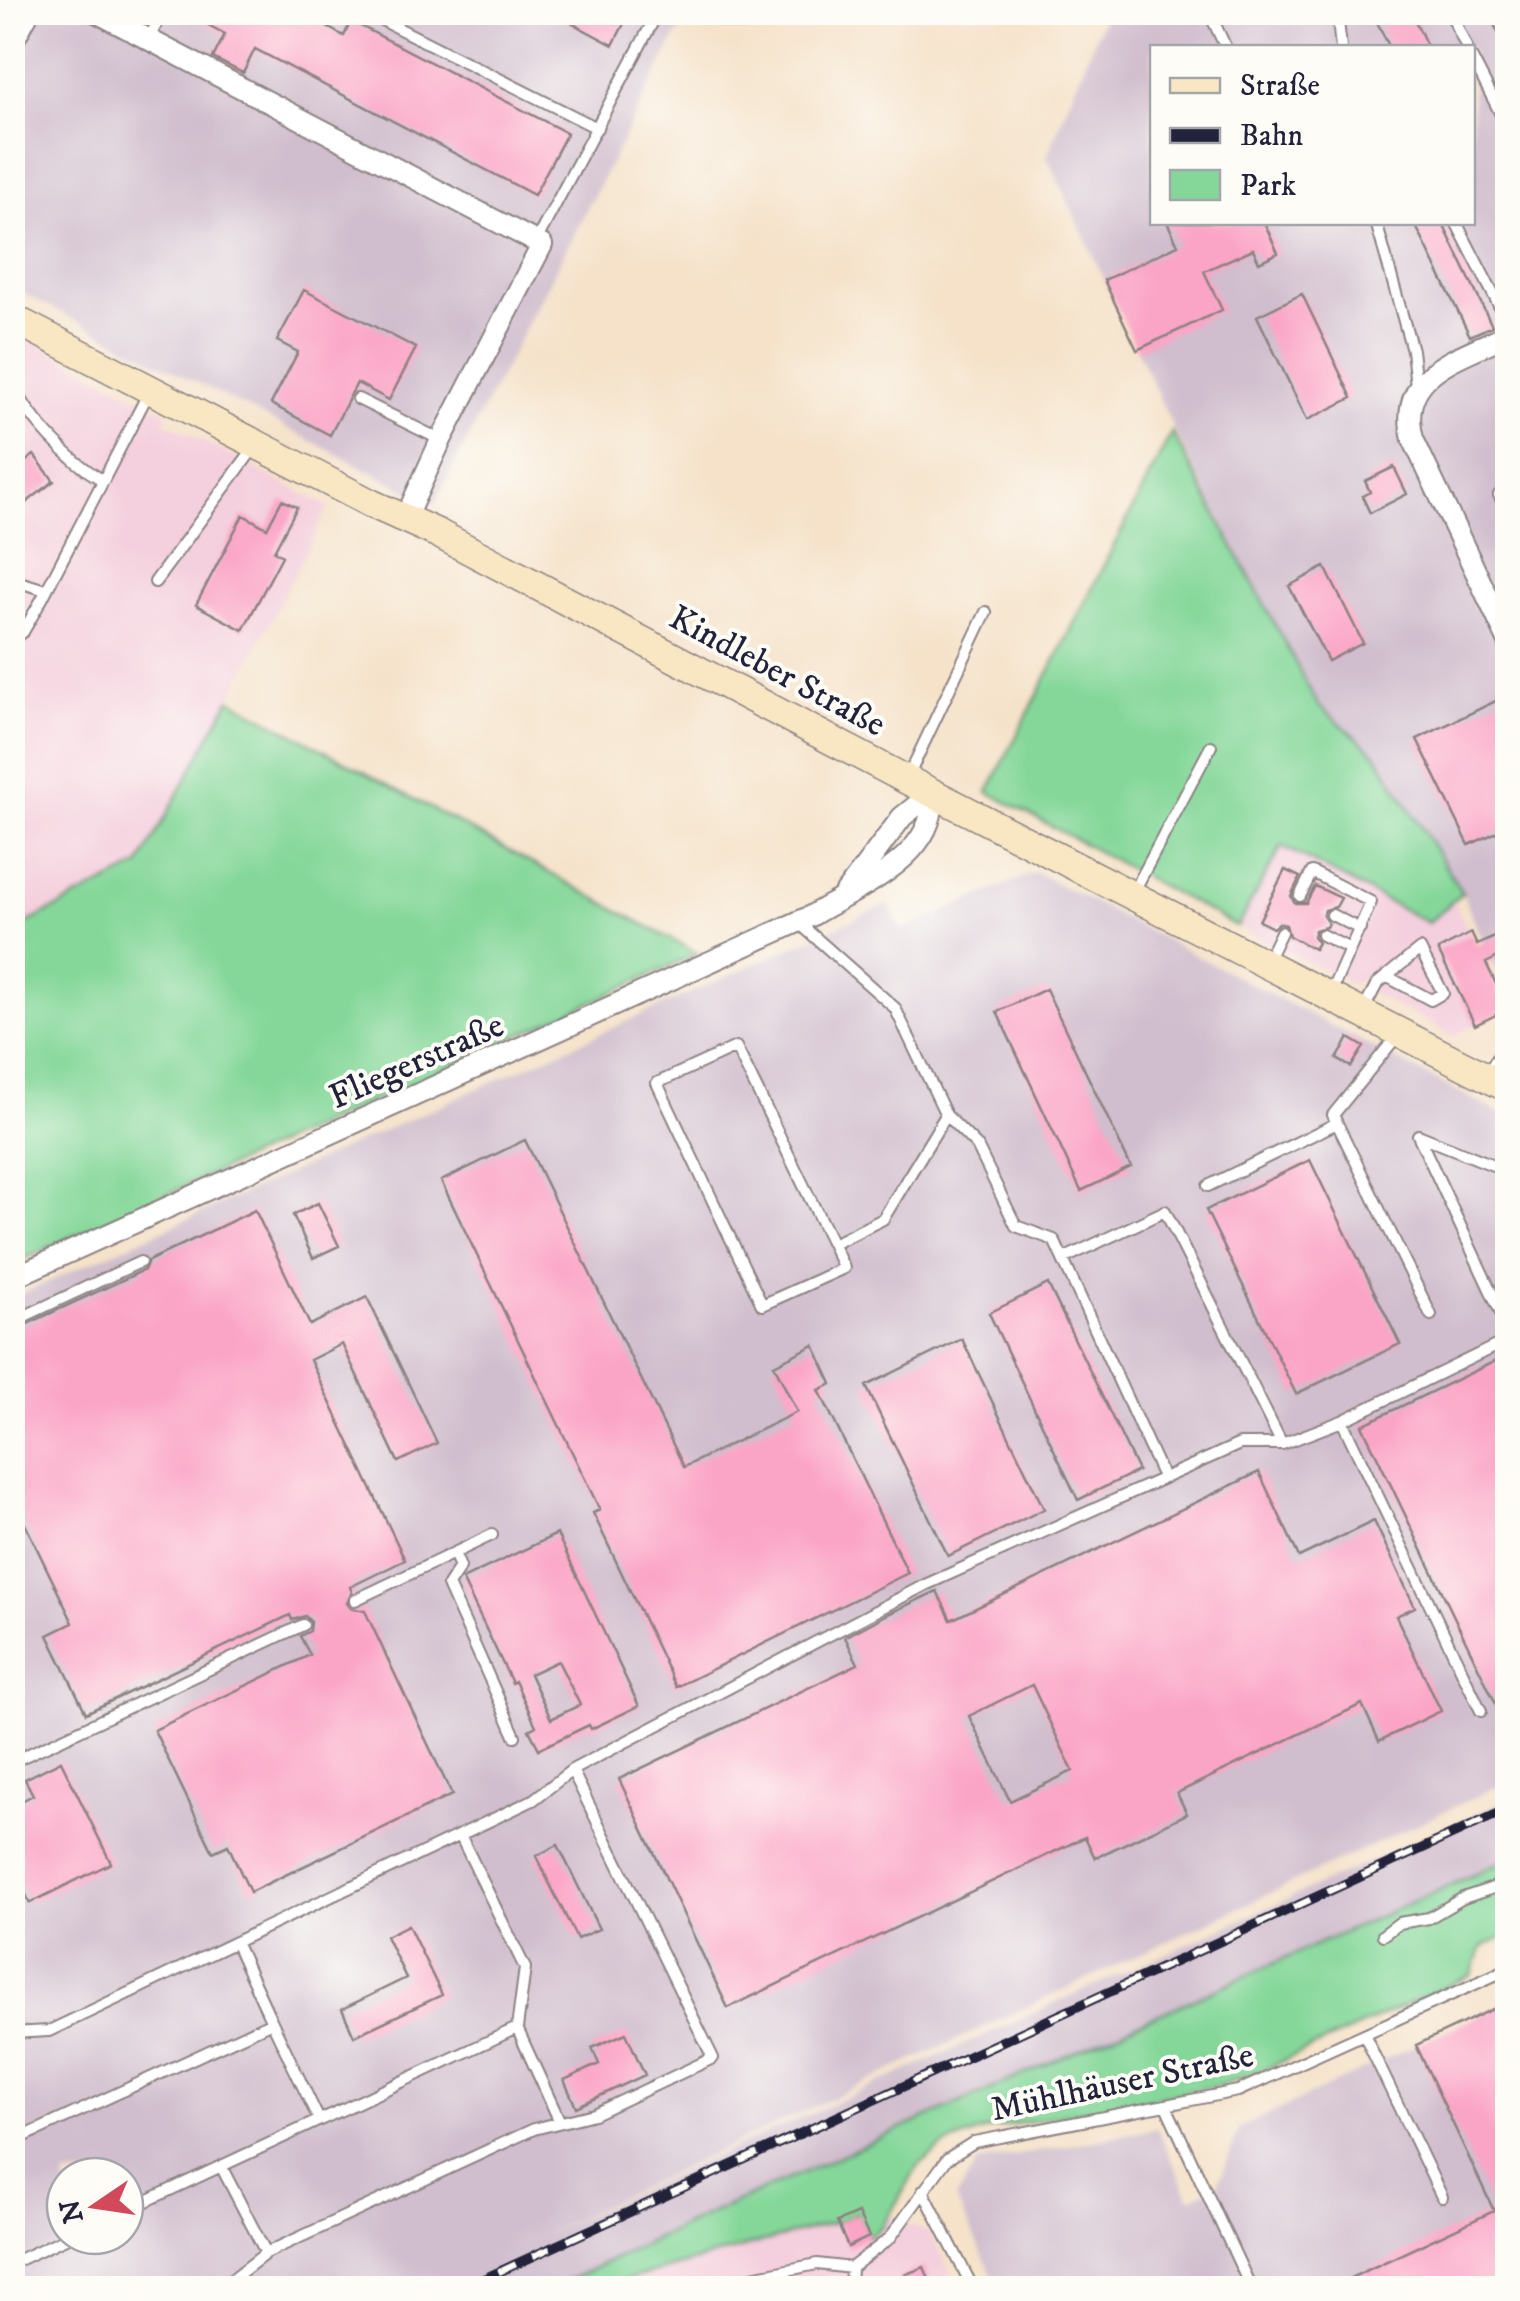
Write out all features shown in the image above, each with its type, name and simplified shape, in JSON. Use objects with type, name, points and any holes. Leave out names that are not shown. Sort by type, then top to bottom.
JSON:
[{"type":"main road","name":"Kindleber Straße","points":[[19,321],[455,542],[1500,1084]]},
{"type":"street","points":[[12,43],[29,12]]},
{"type":"street","points":[[96,12],[542,245],[405,519]]},
{"type":"street","points":[[1508,334],[1446,365],[1416,387],[1409,404],[1414,440],[1508,640]]},
{"type":"street","name":"Fliegerstraße","points":[[12,1278],[798,922],[843,896],[902,817],[919,786]]},
{"type":"street","points":[[1500,1084],[1508,1055]]},
{"type":"lane","points":[[148,40],[163,12]]},
{"type":"lane","points":[[366,12],[597,128]]},
{"type":"lane","points":[[536,242],[658,12]]},
{"type":"lane","points":[[1209,12],[1225,45]]},
{"type":"lane","points":[[1337,12],[1341,45]]},
{"type":"lane","points":[[1450,12],[1466,45]]},
{"type":"lane","points":[[1475,64],[1508,128]]},
{"type":"lane","points":[[1377,225],[1412,350],[1416,387]]},
{"type":"lane","points":[[1458,225],[1508,323]]},
{"type":"lane","points":[[12,354],[19,321]]},
{"type":"lane","points":[[12,382],[66,453],[102,480]]},
{"type":"lane","points":[[12,640],[23,632],[150,390]]},
{"type":"lane","points":[[358,399],[442,440]]},
{"type":"lane","points":[[155,582],[256,444]]},
{"type":"lane","points":[[1508,491],[1500,495],[1508,512]]},
{"type":"lane","points":[[12,580],[46,590]]},
{"type":"lane","points":[[919,786],[986,612]]},
{"type":"lane","points":[[1132,896],[1210,746]]},
{"type":"lane","points":[[1300,896],[1312,872],[1372,902],[1328,998]]},
{"type":"lane","points":[[1332,915],[1360,929]]},
{"type":"lane","points":[[798,922],[895,1008],[946,1115],[977,1146],[1016,1226],[1054,1240],[1163,1477]]},
{"type":"lane","points":[[1265,965],[1280,932]]},
{"type":"lane","points":[[1322,935],[1350,950]]},
{"type":"lane","points":[[1361,1015],[1376,984],[1386,976],[1420,949],[1443,993],[1431,1000],[1386,976]]},
{"type":"lane","points":[[1398,1034],[1333,1116],[1431,1315]]},
{"type":"lane","points":[[736,1047],[833,1244],[844,1268],[762,1305],[658,1083],[736,1047]]},
{"type":"lane","points":[[833,1244],[883,1218],[946,1115]]},
{"type":"lane","points":[[1208,1186],[1337,1122]]},
{"type":"lane","points":[[1508,1171],[1418,1136],[1508,1328]]},
{"type":"lane","points":[[1063,1260],[1165,1211],[1282,1444]]},
{"type":"lane","points":[[12,1322],[140,1262]]},
{"type":"lane","points":[[12,2033],[50,2030],[533,1800],[572,1770],[926,1585],[1240,1444],[1282,1444],[1342,1421],[1508,1340]]},
{"type":"lane","points":[[1342,1421],[1481,1711]]},
{"type":"lane","points":[[356,1600],[492,1535]]},
{"type":"lane","points":[[454,1554],[460,1567],[448,1585],[516,1736]]},
{"type":"lane","points":[[12,1762],[303,1625]]},
{"type":"lane","points":[[221,2288],[266,2253],[534,2128],[594,2114],[712,2058],[572,1770]]},
{"type":"lane","points":[[460,1835],[525,1968],[517,2028],[560,2122]]},
{"type":"lane","points":[[1383,1935],[1399,1923],[1429,1918],[1463,1898],[1508,1883]]},
{"type":"lane","points":[[235,1942],[319,2120]]},
{"type":"lane","name":"Mühlhäuser Straße","points":[[851,2268],[890,2238],[946,2158],[974,2142],[1238,2091],[1508,1968]]},
{"type":"lane","points":[[12,2142],[272,2022]]},
{"type":"lane","points":[[145,2201],[517,2028]]},
{"type":"lane","points":[[1364,2034],[1442,2196]]},
{"type":"lane","points":[[1166,2106],[1251,2288]]},
{"type":"lane","points":[[221,2166],[266,2253]]},
{"type":"lane","points":[[923,2191],[972,2288]]},
{"type":"lane","points":[[12,2263],[45,2248]]},
{"type":"lane","points":[[698,2288],[816,2264],[851,2268],[850,2288]]},
{"type":"shaded area","points":[[12,13],[688,13],[434,504],[13,288]]},
{"type":"shaded area","points":[[1105,13],[1507,13],[1507,993],[1462,893],[1376,754],[1318,705],[1174,430],[1047,156]]},
{"type":"shaded area","points":[[13,331],[168,413],[164,421],[329,507],[139,866],[13,930]]},
{"type":"shaded area","points":[[1282,846],[1427,923],[1454,901],[1507,1009],[1454,1036],[1363,989],[1361,978],[1353,984],[1237,927]]},
{"type":"shaded area","points":[[1035,872],[1507,1117],[1507,1782],[506,2251],[1507,1800],[1507,1860],[687,2224],[552,2288],[13,2288],[12,1298],[888,904],[902,930]]},
{"type":"shaded area","points":[[1507,2002],[1507,2288],[998,2288],[956,2199],[977,2163],[1157,2128],[1190,2198],[1217,2186],[1240,2128]]},
{"type":"shaded area","points":[[870,2211],[930,2233],[958,2288],[596,2288]]},
{"type":"green space","points":[[1172,432],[1318,705],[1376,754],[1462,893],[1428,923],[1282,846],[1237,927],[988,792]]},
{"type":"green space","points":[[230,699],[698,954],[13,1264],[13,930],[139,866]]},
{"type":"green space","points":[[1507,1860],[1507,1936],[1482,1947],[1472,1975],[1261,2071],[1221,2085],[985,2130],[945,2145],[919,2165],[883,2225],[869,2237],[857,2213],[837,2222],[596,2288],[552,2288],[687,2224]]},
{"type":"building","points":[[184,12],[299,12],[344,36],[351,21],[567,133],[534,195],[255,49],[243,73],[213,58],[225,34]]},
{"type":"building","points":[[551,12],[630,12],[613,45]]},
{"type":"building","points":[[1372,12],[1411,12],[1427,45],[1388,45]]},
{"type":"building","points":[[1488,12],[1508,12],[1508,53]]},
{"type":"building","points":[[1168,225],[1265,225],[1278,253],[1259,262],[1253,249],[1204,271],[1222,310],[1137,350],[1104,280],[1178,245]]},
{"type":"building","points":[[1415,225],[1443,225],[1492,326],[1470,336]]},
{"type":"building","points":[[304,290],[416,348],[389,400],[357,383],[330,435],[271,404],[298,352],[277,341]]},
{"type":"building","points":[[1302,294],[1352,398],[1307,420],[1257,316]]},
{"type":"building","points":[[34,455],[54,481],[12,514],[12,472]]},
{"type":"building","points":[[1394,467],[1407,494],[1370,513],[1362,496],[1370,492],[1365,481]]},
{"type":"building","points":[[282,500],[297,507],[274,551],[282,556],[243,630],[196,605],[243,515],[267,528]]},
{"type":"building","points":[[1325,567],[1363,643],[1328,661],[1289,586]]},
{"type":"building","points":[[1508,695],[1508,827],[1469,845],[1417,739]]},
{"type":"building","points":[[1285,870],[1300,877],[1291,896],[1295,903],[1306,903],[1315,886],[1341,898],[1336,907],[1325,910],[1323,916],[1328,923],[1315,930],[1313,936],[1318,943],[1314,949],[1289,936],[1286,925],[1279,923],[1273,928],[1259,921]]},
{"type":"building","points":[[1508,931],[1508,952],[1486,963],[1508,1009],[1475,1025],[1438,950],[1471,933],[1477,945]]},
{"type":"building","points":[[1046,989],[1131,1167],[1081,1191],[997,1012]]},
{"type":"building","points":[[1349,1038],[1364,1047],[1351,1067],[1337,1059]]},
{"type":"building","points":[[525,1140],[684,1467],[797,1412],[774,1365],[814,1345],[832,1384],[819,1390],[908,1573],[676,1687],[593,1513],[600,1510],[441,1181]]},
{"type":"building","points":[[1310,1160],[1400,1344],[1296,1394],[1206,1210]]},
{"type":"building","points":[[318,1203],[339,1246],[313,1258],[293,1215]]},
{"type":"building","points":[[255,1210],[310,1325],[367,1297],[437,1443],[398,1462],[342,1344],[310,1360],[405,1560],[350,1587],[347,1603],[365,1611],[452,1795],[250,1892],[228,1845],[213,1852],[154,1730],[310,1655],[300,1636],[310,1631],[311,1622],[305,1616],[292,1620],[290,1615],[86,1713],[48,1635],[73,1623],[12,1497],[12,1331],[144,1270],[148,1261]]},
{"type":"building","points":[[1048,1284],[1138,1471],[1078,1500],[989,1313]]},
{"type":"building","points":[[962,1339],[1044,1509],[948,1556],[866,1386]]},
{"type":"building","points":[[1508,1355],[1508,1729],[1362,1425]]},
{"type":"building","points":[[1259,1472],[1299,1557],[1374,1521],[1415,1607],[1396,1616],[1441,1711],[1379,1741],[1362,1704],[1177,1793],[1187,1814],[1095,1858],[1085,1837],[728,2008],[619,1779],[858,1664],[845,1637],[890,1613],[937,1591],[951,1620]],"holes":[[[1032,1685],[1073,1771],[1010,1801],[969,1716]]]},
{"type":"building","points":[[557,1534],[639,1706],[539,1749],[529,1730],[536,1726],[462,1579]],"holes":[[[558,1661],[580,1705],[551,1719],[530,1674]]]},
{"type":"building","points":[[61,1761],[111,1863],[30,1903],[12,1867],[12,1806],[33,1795],[25,1779]]},
{"type":"building","points":[[558,1845],[599,1929],[577,1939],[536,1856]]},
{"type":"building","points":[[408,1925],[442,1995],[354,2036],[342,2009],[406,1978],[386,1936]]},
{"type":"building","points":[[1508,2002],[1508,2288],[1329,2288],[1494,2211],[1416,2045]]},
{"type":"building","points":[[626,2033],[645,2075],[576,2107],[564,2080],[599,2064],[592,2048]]},
{"type":"building","points":[[858,2213],[869,2237],[848,2247],[837,2222]]},
{"type":"building","points":[[924,2267],[933,2288],[904,2288],[899,2277]]},
{"type":"railway","points":[[464,2288],[1508,1809]]}]
